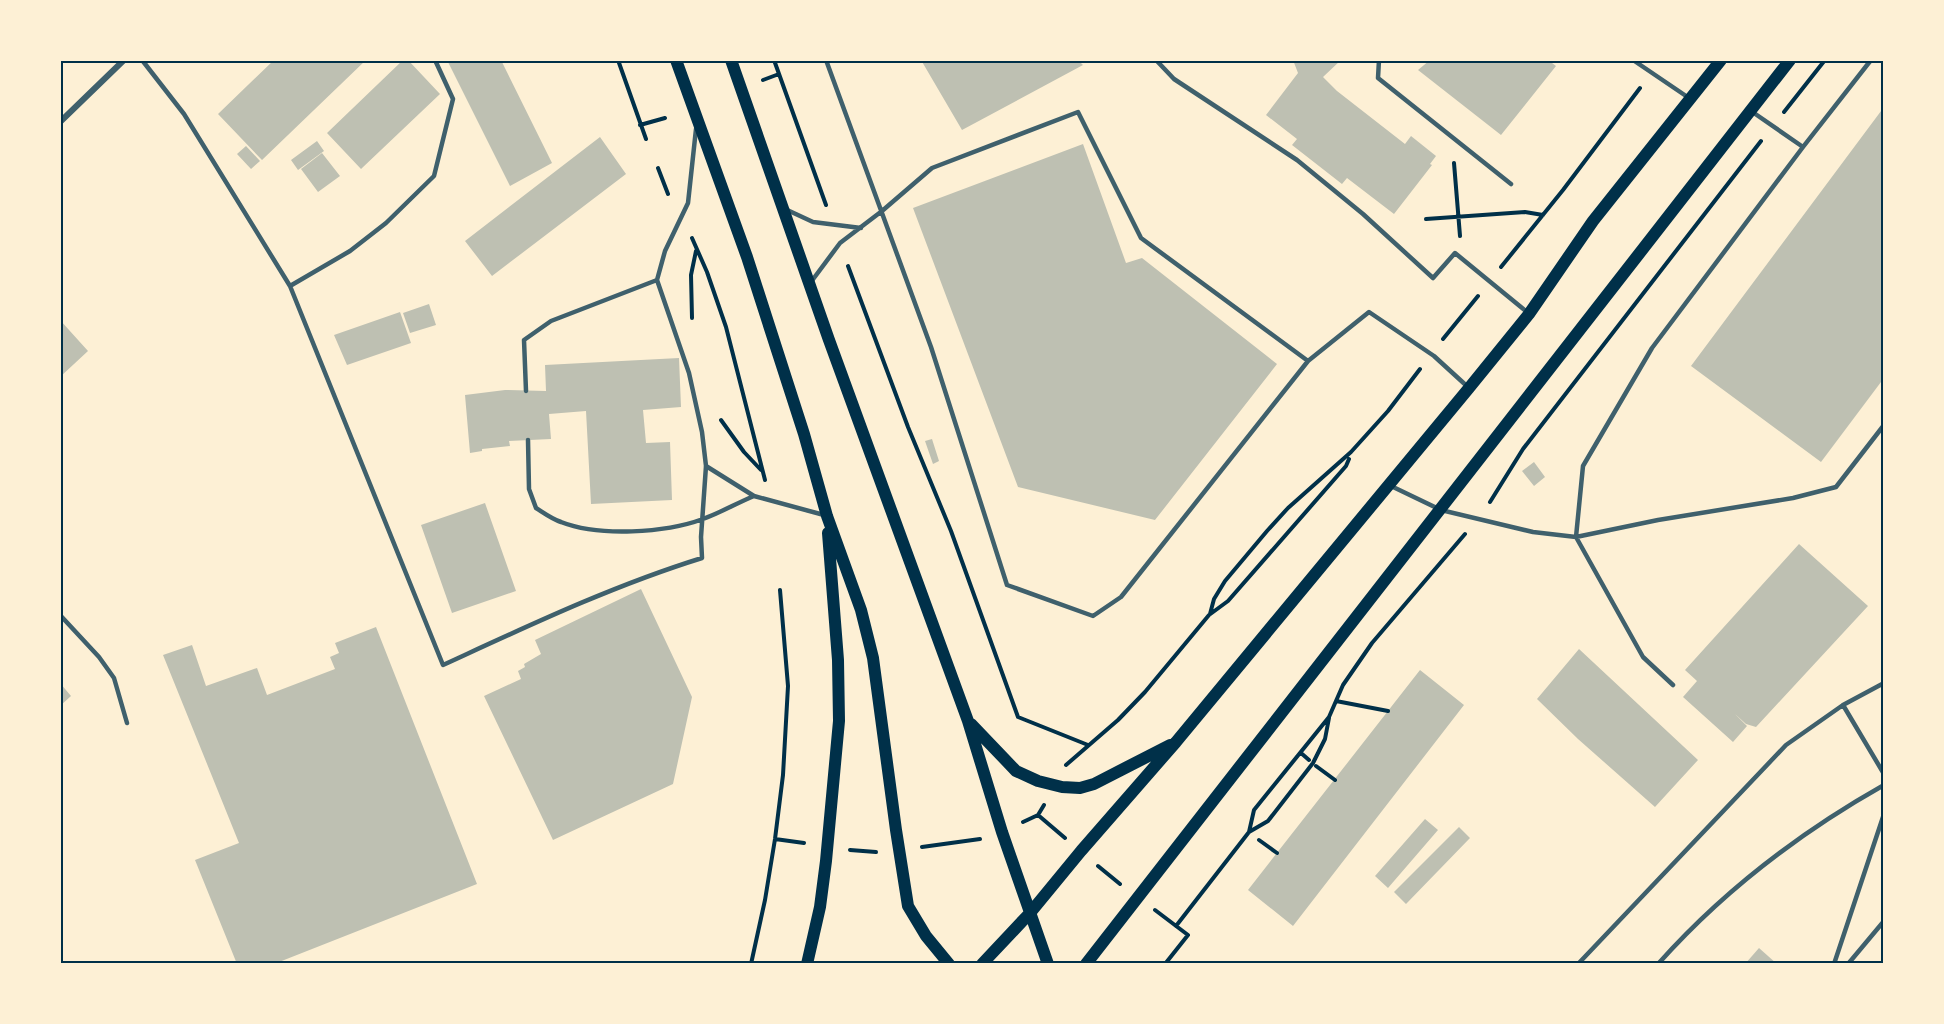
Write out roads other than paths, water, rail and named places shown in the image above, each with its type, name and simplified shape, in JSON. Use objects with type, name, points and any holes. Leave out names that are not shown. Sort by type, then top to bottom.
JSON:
[{"type":"main road","points":[[676,60],[747,257],[804,434],[827,516],[861,610],[873,657],[908,906],[926,936],[949,964]]},
{"type":"main road","points":[[731,60],[968,721],[1002,832],[1048,964]]},
{"type":"main road","points":[[982,964],[1030,913],[1176,742],[1469,388],[1529,314],[1593,221],[1691,100],[1720,60]]},
{"type":"main road","points":[[1086,964],[1790,60]]},
{"type":"main road","points":[[807,964],[820,907],[839,720],[838,660],[827,516]]},
{"type":"main road","points":[[968,721],[1016,771],[1038,781],[1062,787],[1080,788],[1094,784],[1176,742]]},
{"type":"street","points":[[60,122],[124,60]]},
{"type":"lane","points":[[142,60],[184,114],[290,286],[443,665],[551,615],[652,573],[702,558],[701,537],[706,466],[702,432],[689,373],[657,280],[665,251],[688,203],[697,121]]},
{"type":"lane","points":[[290,286],[350,251],[386,223],[434,176],[453,99],[435,60]]},
{"type":"lane","points":[[826,60],[931,347],[1007,585],[1093,616],[1121,597],[1308,361],[1369,312],[1434,356],[1469,388]]},
{"type":"lane","points":[[1156,60],[1174,78],[1297,160],[1363,214],[1433,278],[1455,254],[1529,314]]},
{"type":"lane","points":[[1379,60],[1378,78],[1511,184]]},
{"type":"lane","points":[[1633,60],[1691,100]]},
{"type":"lane","points":[[1673,685],[1643,657],[1576,537],[1583,466],[1646,358],[1803,147],[1871,60]]},
{"type":"lane","points":[[1751,111],[1803,147]]},
{"type":"lane","points":[[810,283],[840,243],[932,168],[1078,112],[1141,238],[1308,361]]},
{"type":"lane","points":[[783,208],[813,222],[861,228]]},
{"type":"lane","points":[[526,392],[524,340],[551,321],[657,280]]},
{"type":"lane","points":[[1388,485],[1441,510],[1533,532],[1576,537],[1658,520],[1793,498],[1836,487],[1884,425]]},
{"type":"lane","points":[[528,440],[529,489],[536,508],[560,522],[582,528],[617,532],[680,525],[703,519],[754,496]]},
{"type":"lane","points":[[706,466],[754,496],[827,516]]},
{"type":"lane","points":[[60,615],[99,657],[114,678],[127,723]]},
{"type":"lane","points":[[1578,964],[1786,746],[1843,705],[1884,683]]},
{"type":"lane","points":[[1843,705],[1884,774]]},
{"type":"lane","points":[[1658,964],[1716,903],[1776,854],[1840,809],[1884,785]]},
{"type":"lane","points":[[1834,964],[1884,814]]},
{"type":"lane","points":[[1848,964],[1884,921]]}]
